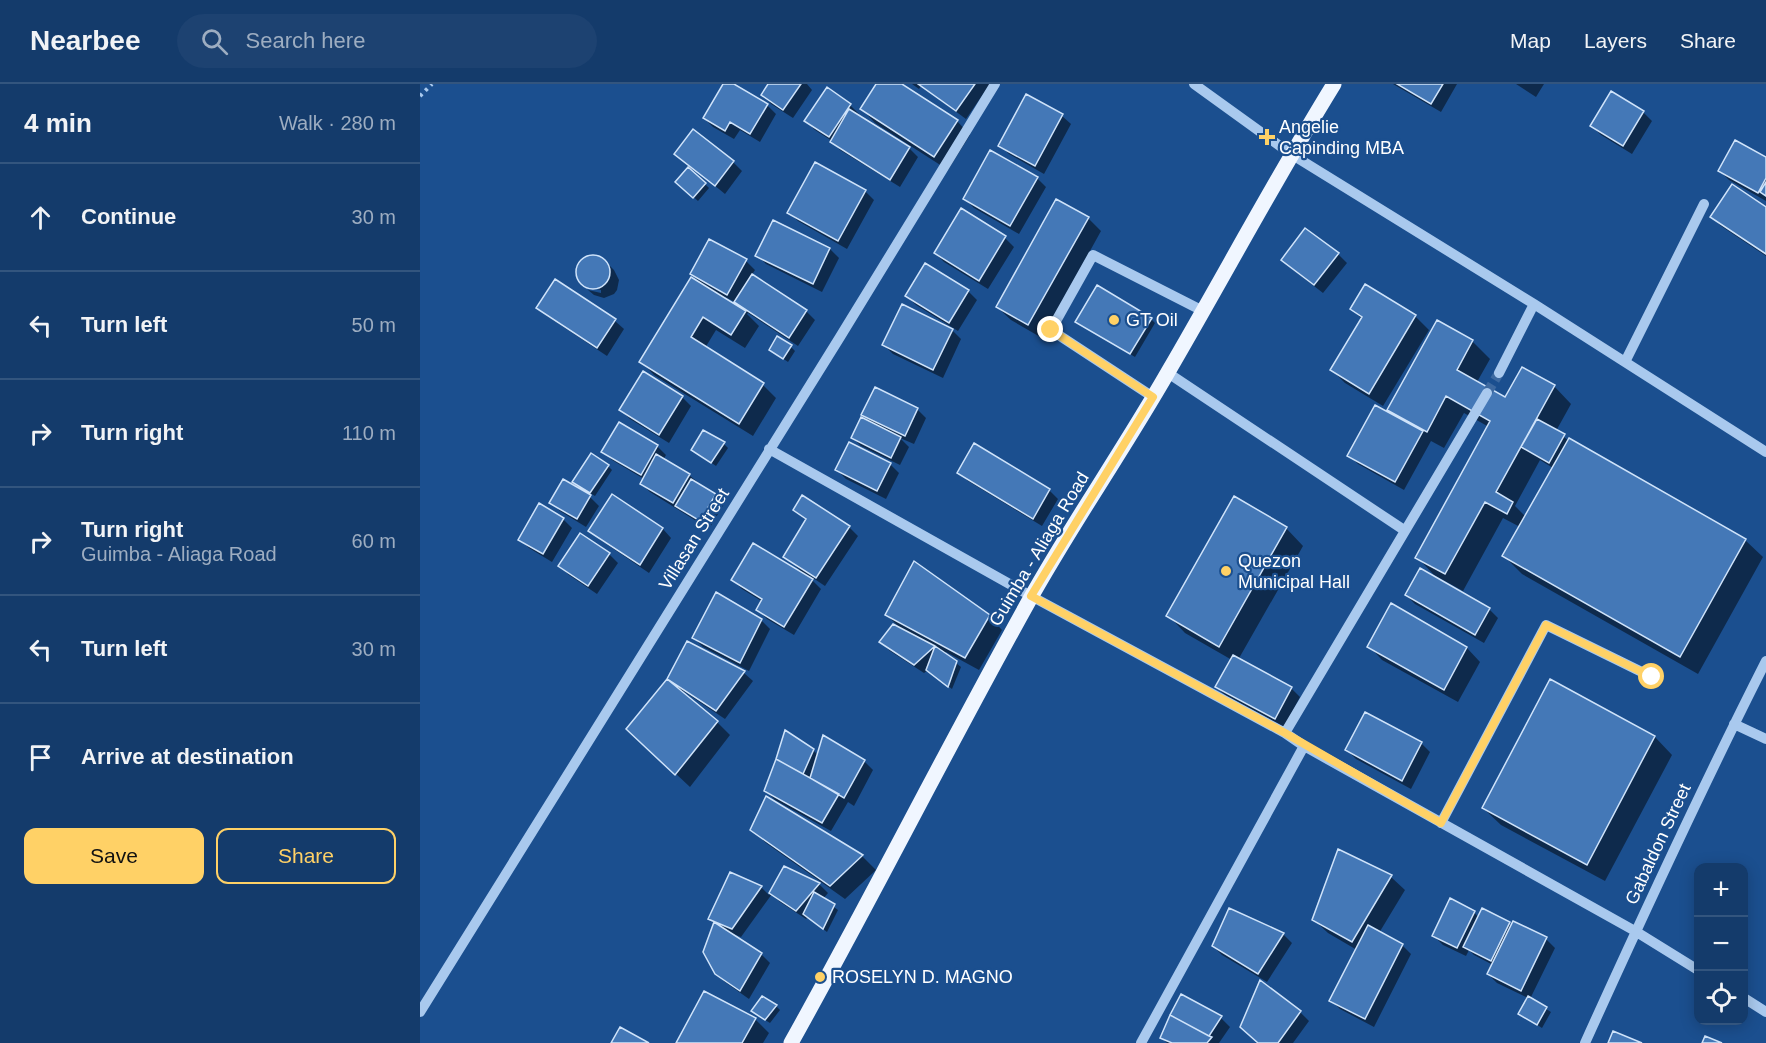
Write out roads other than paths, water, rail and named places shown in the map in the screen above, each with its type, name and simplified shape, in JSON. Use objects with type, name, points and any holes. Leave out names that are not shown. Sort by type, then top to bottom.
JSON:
[{"type":"main road","name":"Guimba - Aliaga Road","points":[[791,1043],[848,942],[934,774],[1031,596],[1168,373],[1291,154],[1334,84]]},
{"type":"street","name":"Villasan Street","points":[[420,1012],[995,84]]},
{"type":"street","points":[[1194,84],[1291,154],[1534,304],[1766,452]]},
{"type":"street","points":[[1625,362],[1704,204]]},
{"type":"street","points":[[1153,397],[1051,330],[1093,255],[1203,311]]},
{"type":"street","points":[[1499,373],[1534,304]]},
{"type":"street","points":[[1168,373],[1404,531]]},
{"type":"street","points":[[1285,733],[1486,393]]},
{"type":"street","points":[[769,449],[1031,596],[1285,733],[1304,746],[1635,931],[1694,968]]},
{"type":"street","points":[[1441,823],[1546,625],[1652,677]]},
{"type":"street","name":"Gabaldon Street","points":[[1585,1043],[1635,931],[1766,661]]},
{"type":"street","points":[[1734,724],[1766,739]]},
{"type":"street","points":[[1141,1043],[1304,746]]},
{"type":"street","points":[[1748,1001],[1766,1012]]},
{"type":"tunnel","points":[[1487,393],[1499,373]]},
{"type":"place","name":"Angelie Capinding MBA","points":[[1267,137]]},
{"type":"place","name":"GT Oil","points":[[1114,320]]},
{"type":"place","name":"Quezon Municipal Hall","points":[[1226,571]]},
{"type":"place","name":"ROSELYN D. MAGNO","points":[[820,977]]}]
